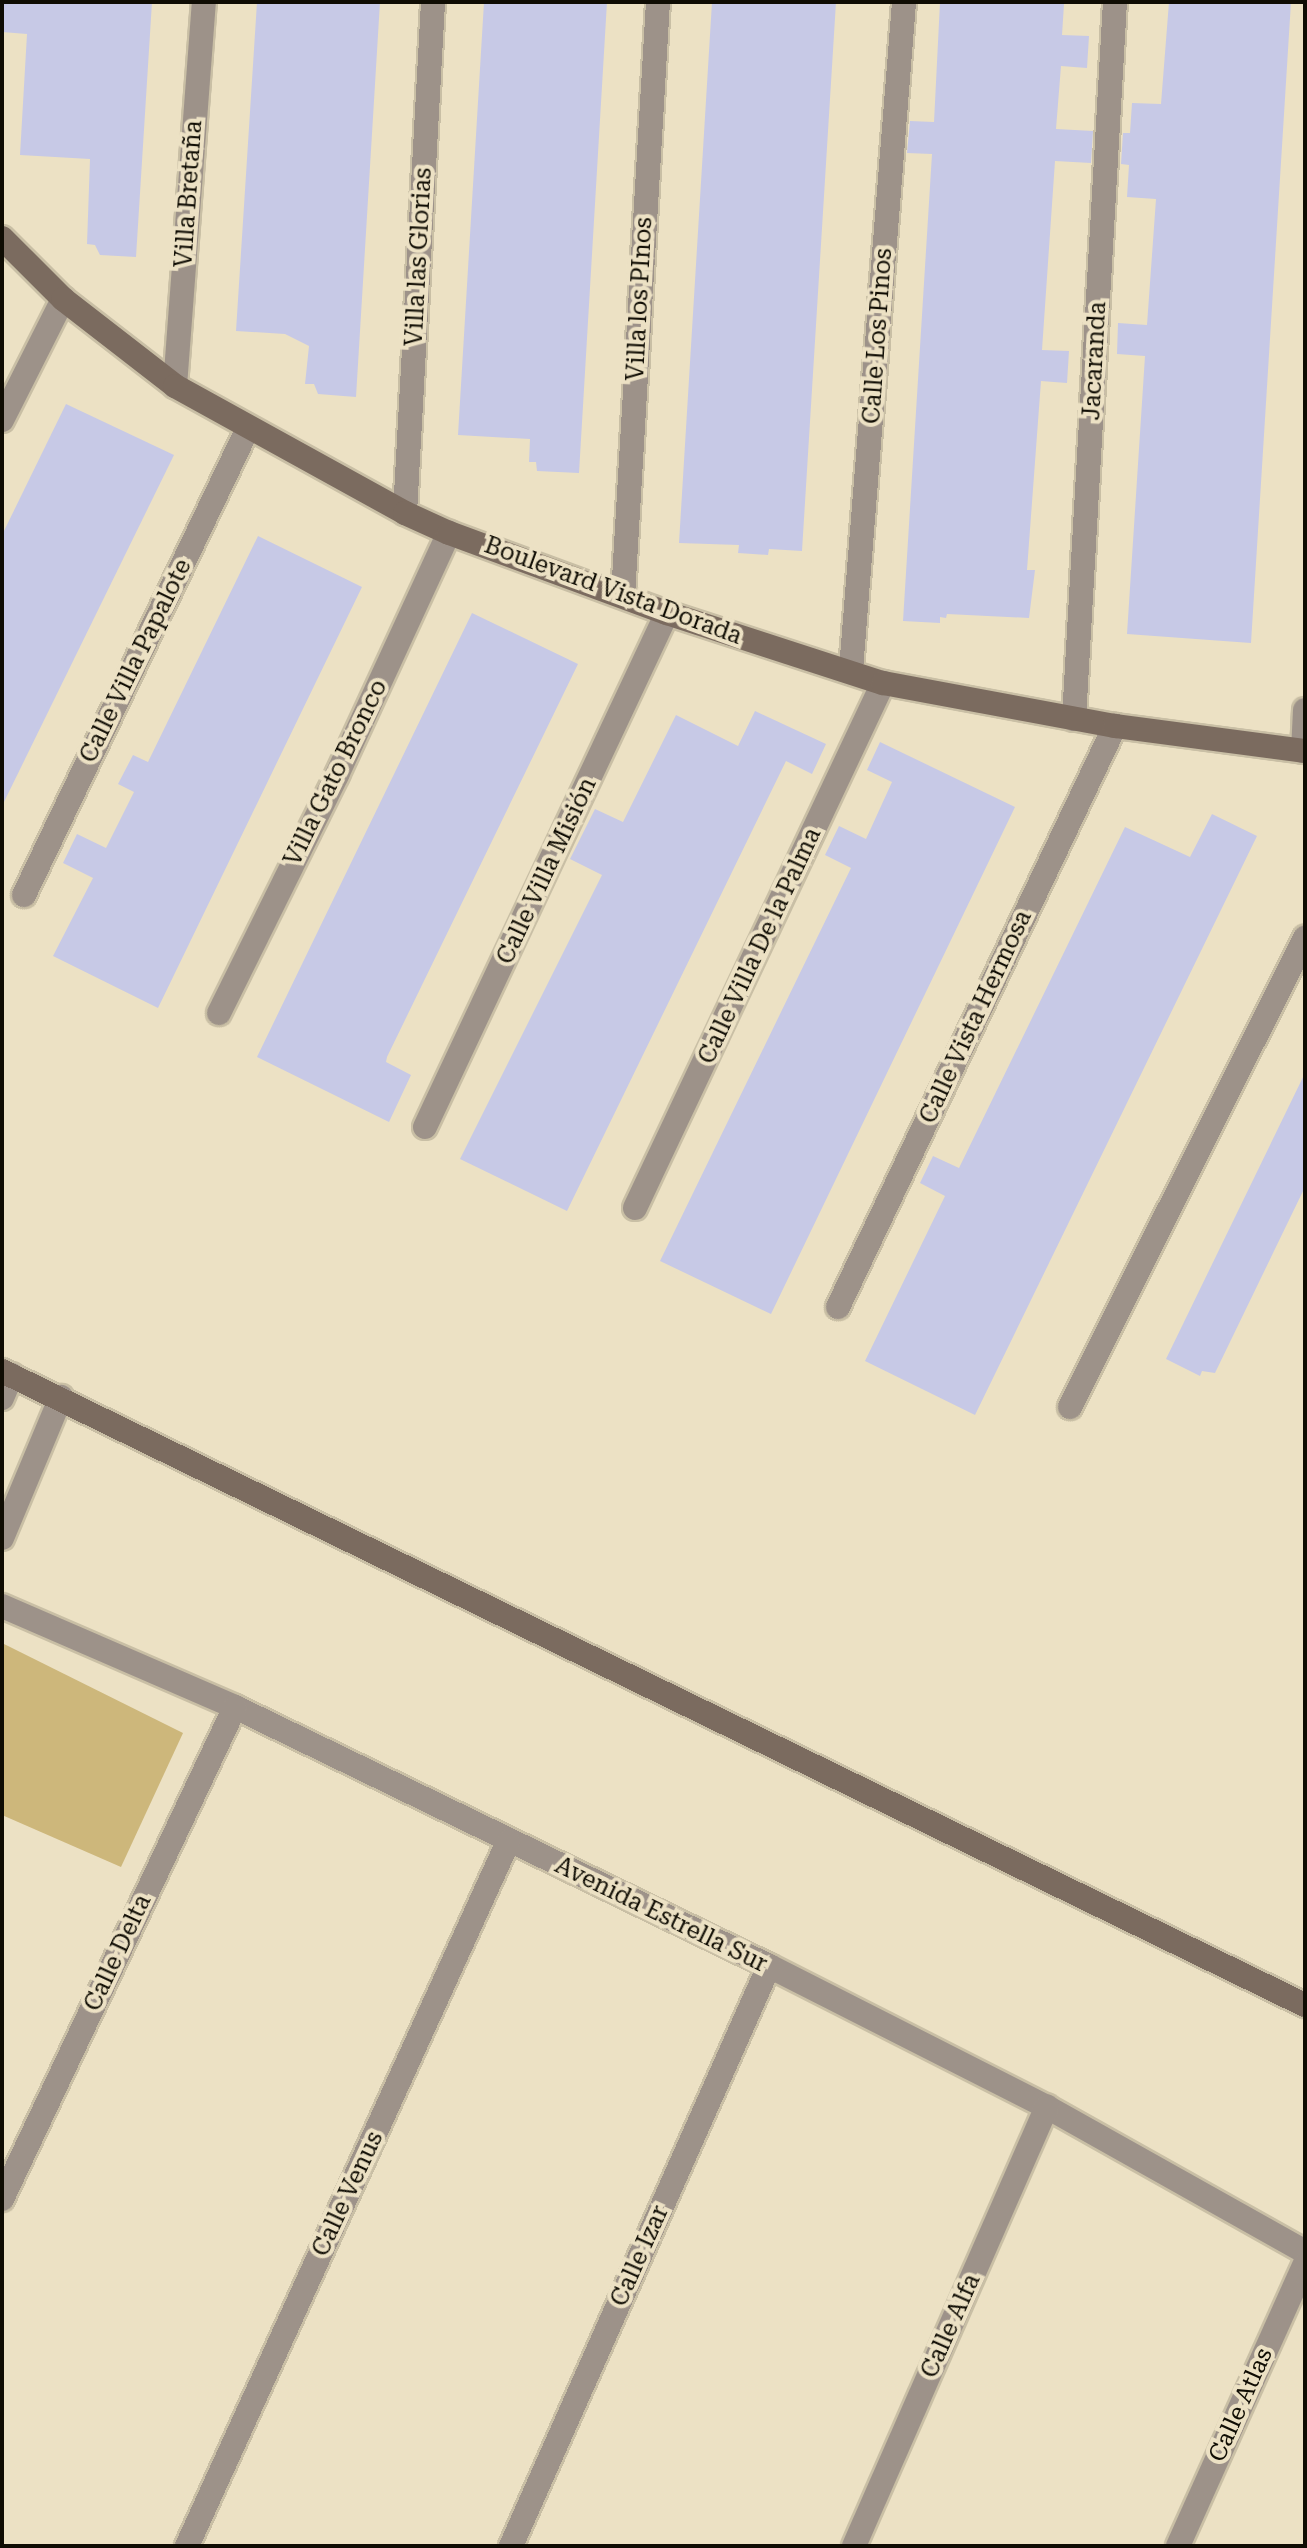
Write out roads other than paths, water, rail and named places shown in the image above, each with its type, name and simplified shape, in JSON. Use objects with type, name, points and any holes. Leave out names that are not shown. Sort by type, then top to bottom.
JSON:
[{"type":"street","name":"Villa Bretaña","points":[[175,386],[204,2]]},
{"type":"street","name":"Villa las Glorias","points":[[405,513],[433,2]]},
{"type":"street","name":"Villa los PInos","points":[[623,596],[658,2]]},
{"type":"street","name":"Calle Los Pinos","points":[[851,670],[904,2]]},
{"type":"street","name":"Jacaranda","points":[[1074,719],[1115,2]]},
{"type":"street","name":"Boulevard Vista Dorada","points":[[2,238],[63,299],[175,386],[405,513],[449,533],[667,613],[851,670],[883,683],[1115,726],[1304,751]]},
{"type":"street","points":[[2,420],[63,299]]},
{"type":"street","name":"Calle Villa Papalote","points":[[24,895],[248,428]]},
{"type":"street","name":"Villa Gato Bronco","points":[[219,1013],[337,775],[449,533]]},
{"type":"street","name":"Calle Villa Misión","points":[[425,1127],[667,613]]},
{"type":"street","name":"Calle Villa De la Palma","points":[[635,1208],[883,683]]},
{"type":"street","points":[[1304,751],[1305,710]]},
{"type":"street","name":"Calle Vista Hermosa","points":[[838,1307],[1115,726]]},
{"type":"street","points":[[1070,1407],[1305,938]]},
{"type":"street","points":[[2,1398],[7,1373],[61,1397],[1305,2005]]},
{"type":"street","points":[[2,1538],[61,1397]]},
{"type":"street","name":"Avenida Estrella Sur","points":[[2,1606],[235,1707],[769,1966],[1047,2107],[1305,2252]]},
{"type":"street","name":"Calle Delta","points":[[2,2199],[235,1707]]},
{"type":"street","name":"Calle Venus","points":[[187,2546],[508,1842]]},
{"type":"street","name":"Calle Izar","points":[[511,2546],[769,1966]]},
{"type":"street","name":"Calle Alfa","points":[[854,2546],[1047,2107]]},
{"type":"street","name":"Calle Atlas","points":[[1178,2546],[1305,2264]]}]
